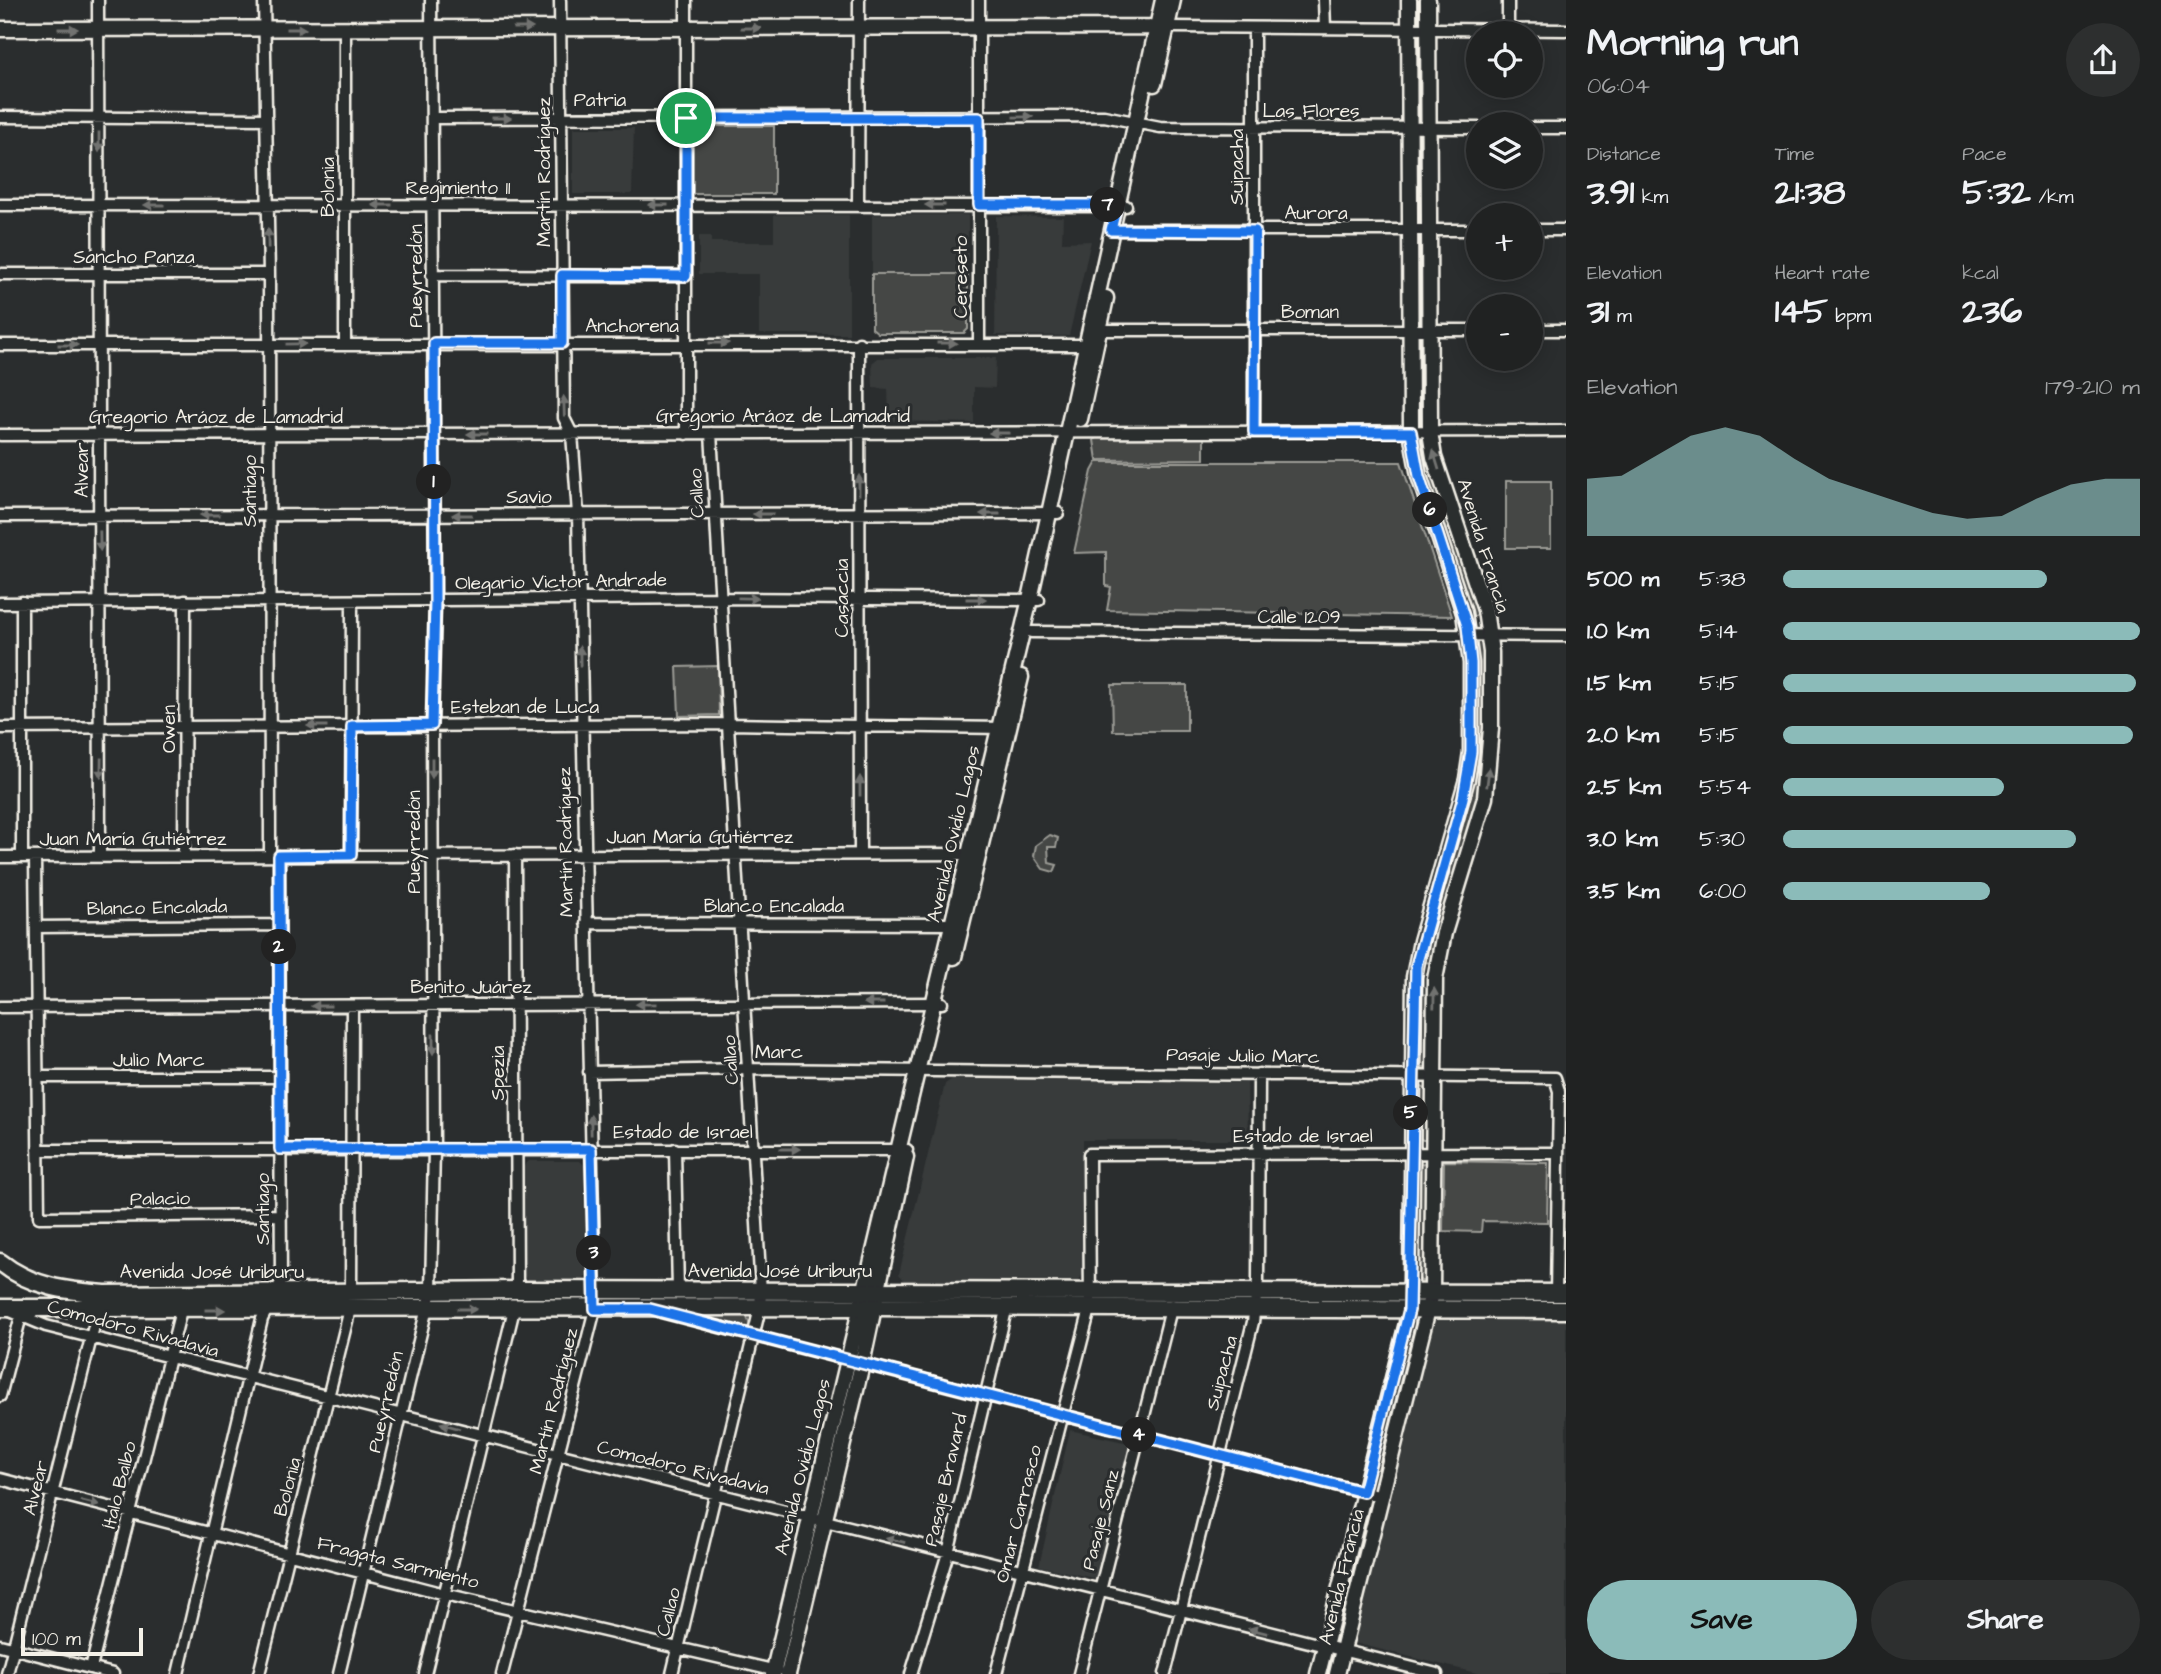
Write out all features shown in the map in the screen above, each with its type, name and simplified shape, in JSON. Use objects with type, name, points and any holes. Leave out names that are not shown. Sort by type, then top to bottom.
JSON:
[{"type":"main road","name":"Avenida José Uriburu","points":[[0,1262],[35,1282],[79,1292],[678,1291],[760,1300]]},
{"type":"main road","name":"Avenida José Uriburu","points":[[1090,1301],[1172,1292],[1561,1293]]},
{"type":"main road","name":"Avenida José Uriburu","points":[[2,1308],[22,1312],[650,1309],[760,1300],[869,1299],[1090,1301],[1172,1309],[1561,1310]]},
{"type":"street","name":"Alvear","points":[[98,0],[101,345],[100,856]]},
{"type":"street","name":"Santiago","points":[[178,1674],[262,1319],[281,1282],[279,925],[269,727],[267,601],[269,275],[264,0]]},
{"type":"street","name":"Pueyrredón","points":[[339,1674],[431,1291],[434,1149],[431,855],[435,515],[431,0]]},
{"type":"street","name":"Martín Rodríguez","points":[[502,1674],[595,1309],[578,514],[572,434],[564,418],[560,0]]},
{"type":"street","points":[[686,0],[686,434]]},
{"type":"street","points":[[858,205],[859,0]]},
{"type":"street","name":"Cereseto","points":[[979,0],[979,344]]},
{"type":"street","name":"Avenida Ovidio Lagos","points":[[1163,0],[1163,27]]},
{"type":"street","name":"Avenida Ovidio Lagos","points":[[782,1673],[921,1071],[1034,600],[1140,121],[1163,27],[1173,0]]},
{"type":"street","points":[[1324,0],[1325,28]]},
{"type":"street","name":"Avenida Francia","points":[[1318,1674],[1409,1310],[1416,966],[1470,765],[1469,636],[1419,476],[1411,432],[1409,0]]},
{"type":"street","name":"Avenida Francia","points":[[1337,1674],[1432,1293],[1434,979],[1444,933],[1478,828],[1489,776],[1490,636],[1479,588],[1434,457],[1430,432],[1427,0]]},
{"type":"street","points":[[1508,0],[1508,21]]},
{"type":"street","points":[[0,29],[1163,27],[1466,29]]},
{"type":"street","name":"Bolonia","points":[[345,28],[345,345]]},
{"type":"street","name":"Suipacha","points":[[1254,28],[1254,432]]},
{"type":"street","points":[[1543,30],[1566,30]]},
{"type":"street","name":"Patria","points":[[433,118],[1104,116],[1140,121]]},
{"type":"street","points":[[0,117],[266,119]]},
{"type":"street","name":"Las Flores","points":[[1140,121],[1160,127],[1466,128]]},
{"type":"street","points":[[1543,128],[1566,128]]},
{"type":"street","name":"Regimiento 11","points":[[0,205],[1121,206]]},
{"type":"street","name":"Avenida Ovidio Lagos","points":[[1092,345],[1100,330],[1116,230]]},
{"type":"street","name":"Aurora","points":[[1116,230],[1466,230]]},
{"type":"street","points":[[1543,230],[1566,230]]},
{"type":"street","name":"Sancho Panza","points":[[0,274],[269,275]]},
{"type":"street","points":[[432,275],[686,276]]},
{"type":"street","name":"Boman","points":[[1100,330],[1466,330]]},
{"type":"street","points":[[1543,330],[1566,330]]},
{"type":"street","name":"Anchorena","points":[[0,345],[859,342],[1092,345]]},
{"type":"street","name":"Casaccia","points":[[859,342],[860,854]]},
{"type":"street","name":"Gregorio Aráoz de Lamadrid","points":[[0,435],[1566,431]]},
{"type":"street","name":"Callao","points":[[672,1674],[717,1494],[760,1300],[755,1149],[711,433]]},
{"type":"street","name":"Savio","points":[[0,516],[1054,513]]},
{"type":"street","name":"Olegario Victor Andrade","points":[[0,603],[720,598],[1034,600]]},
{"type":"street","name":"Avenida Ovidio Lagos","points":[[1004,728],[1031,632],[1034,600]]},
{"type":"street","name":"Owen","points":[[184,856],[186,601]]},
{"type":"street","points":[[351,855],[352,601]]},
{"type":"street","points":[[22,602],[22,857]]},
{"type":"street","name":"Calle 1209","points":[[1031,632],[1566,636]]},
{"type":"street","name":"Esteban de Luca","points":[[0,728],[728,724],[1004,728]]},
{"type":"street","name":"Juan María Gutiérrez","points":[[0,857],[974,854]]},
{"type":"street","name":"Spezia","points":[[514,855],[517,1290]]},
{"type":"street","points":[[35,857],[38,1150]]},
{"type":"street","name":"Blanco Encalada","points":[[586,923],[957,924]]},
{"type":"street","name":"Blanco Encalada","points":[[36,927],[279,925]]},
{"type":"street","name":"Benito Juárez","points":[[0,1007],[937,1003]]},
{"type":"street","points":[[351,1292],[354,1149],[352,1006]]},
{"type":"street","name":"Marc","points":[[589,1072],[750,1069],[921,1071]]},
{"type":"street","name":"Pasaje Julio Marc","points":[[921,1071],[1549,1077],[1558,1080],[1558,1153]]},
{"type":"street","name":"Suipacha","points":[[1165,1674],[1255,1310],[1259,1074]]},
{"type":"street","name":"Julio Marc","points":[[38,1077],[280,1077]]},
{"type":"street","points":[[675,1149],[678,1291]]},
{"type":"street","name":"Estado de Israel","points":[[38,1150],[903,1150]]},
{"type":"street","name":"Palacio","points":[[38,1150],[39,1217],[281,1215]]},
{"type":"street","points":[[1558,1153],[1561,1310]]},
{"type":"street","name":"Estado de Israel","points":[[1089,1154],[1558,1153]]},
{"type":"street","name":"Omar Carrasco","points":[[996,1674],[1090,1301],[1089,1154]]},
{"type":"street","name":"Pasaje Sanz","points":[[1079,1674],[1172,1309],[1172,1292]]},
{"type":"street","name":"Pasaje Bravard","points":[[911,1674],[948,1553],[983,1395],[1008,1300]]},
{"type":"street","name":"Bolonia","points":[[259,1674],[288,1553],[331,1395],[350,1309]]},
{"type":"street","points":[[425,1674],[514,1309]]},
{"type":"street","points":[[650,1309],[752,1338],[1382,1497]]},
{"type":"street","name":"Alvear","points":[[7,1674],[98,1310]]},
{"type":"street","name":"Ítalo Balbo","points":[[90,1668],[181,1310]]},
{"type":"street","points":[[0,1396],[22,1312]]},
{"type":"street","name":"Comodoro Rivadavia","points":[[22,1312],[90,1337],[331,1395],[1023,1573],[1437,1674]]},
{"type":"street","name":"Fragata Sarmiento","points":[[0,1479],[445,1594],[677,1651],[782,1673]]},
{"type":"street","points":[[0,1645],[113,1674]]},
{"type":"shaded area","points":[[1421,38],[1423,117],[1418,119],[1414,41]]},
{"type":"shaded area","points":[[691,126],[774,126],[774,194],[691,194]]},
{"type":"shaded area","points":[[573,128],[634,128],[632,194],[573,194]]},
{"type":"shaded area","points":[[1423,140],[1423,217],[1417,219],[1414,142]]},
{"type":"shaded area","points":[[774,215],[849,215],[849,334],[759,334],[759,274],[699,274],[699,236],[711,236],[711,242],[774,242]]},
{"type":"shaded area","points":[[872,215],[968,215],[968,274],[872,274]]},
{"type":"shaded area","points":[[996,216],[1063,217],[1062,242],[1091,241],[1069,336],[995,335]]},
{"type":"shaded area","points":[[1418,239],[1423,241],[1423,317],[1417,319],[1414,242]]},
{"type":"shaded area","points":[[872,274],[968,274],[968,329],[964,333],[878,333],[872,328]]},
{"type":"shaded area","points":[[1423,341],[1423,413],[1417,415],[1414,343]]},
{"type":"shaded area","points":[[878,358],[996,358],[995,388],[974,387],[974,423],[889,421],[888,389],[873,388],[872,363]]},
{"type":"shaded area","points":[[1098,436],[1204,436],[1204,459],[1097,460],[1094,440]]},
{"type":"shaded area","points":[[1097,462],[1401,462],[1452,616],[1107,610],[1111,587],[1106,586],[1106,552],[1074,553],[1092,471]]},
{"type":"shaded area","points":[[1431,462],[1480,612],[1475,616],[1470,616],[1422,464]]},
{"type":"shaded area","points":[[1506,481],[1551,481],[1551,548],[1506,548]]},
{"type":"shaded area","points":[[1476,640],[1484,641],[1487,665],[1482,790],[1431,963],[1424,962],[1428,929],[1463,817]]},
{"type":"shaded area","points":[[718,666],[719,715],[679,716],[677,667]]},
{"type":"shaded area","points":[[1112,685],[1187,685],[1187,731],[1113,731]]},
{"type":"shaded area","points":[[1050,835],[1058,838],[1056,847],[1048,847],[1049,863],[1057,865],[1054,872],[1043,869],[1034,856],[1036,845]]},
{"type":"shaded area","points":[[1429,994],[1428,1066],[1422,1068],[1419,1066],[1419,995]]},
{"type":"shaded area","points":[[955,1077],[1247,1078],[1248,1135],[1243,1140],[1083,1140],[1083,1274],[1078,1282],[905,1281],[899,1274],[945,1084]]},
{"type":"shaded area","points":[[1422,1087],[1429,1091],[1427,1140],[1417,1136],[1418,1090]]},
{"type":"shaded area","points":[[529,1161],[580,1161],[585,1166],[586,1276],[583,1280],[527,1279],[523,1275],[522,1168]]},
{"type":"shaded area","points":[[1444,1161],[1548,1163],[1547,1222],[1482,1221],[1481,1232],[1443,1231]]},
{"type":"shaded area","points":[[1426,1164],[1425,1281],[1421,1281],[1417,1276],[1417,1167]]},
{"type":"shaded area","points":[[1409,1310],[1429,1310],[1337,1674],[1318,1674]]},
{"type":"shaded area","points":[[691,1314],[746,1315],[750,1325],[745,1331],[694,1319]]},
{"type":"shaded area","points":[[1429,1318],[1566,1318],[1566,1674],[1480,1674],[1354,1643]]},
{"type":"shaded area","points":[[1070,1430],[1133,1444],[1102,1580],[1039,1566]]},
{"type":"route","points":[[686,118],[979,118],[979,205],[1117,205],[1111,230],[1255,231],[1254,432],[1411,432],[1419,476],[1467,626],[1471,648],[1471,752],[1463,798],[1420,941],[1416,966],[1412,1048],[1409,1310],[1363,1492],[752,1338],[650,1309],[595,1309],[591,1149],[280,1149],[279,856],[351,855],[352,726],[432,725],[435,601],[434,343],[562,343],[562,275],[686,276],[686,118]]}]
